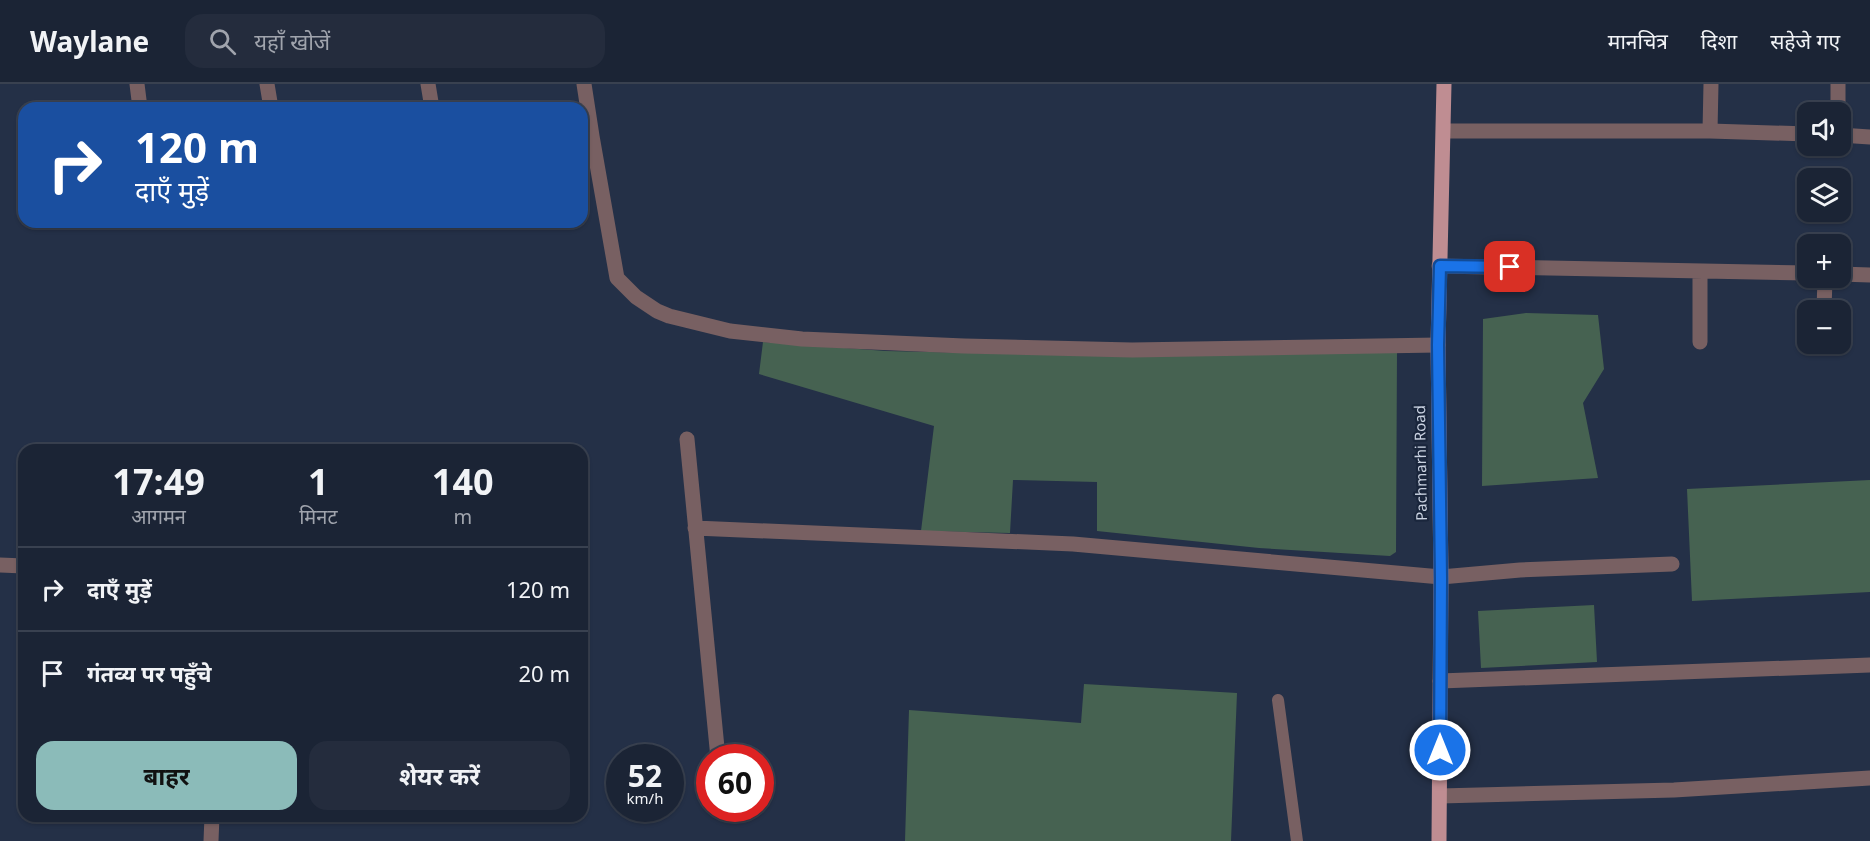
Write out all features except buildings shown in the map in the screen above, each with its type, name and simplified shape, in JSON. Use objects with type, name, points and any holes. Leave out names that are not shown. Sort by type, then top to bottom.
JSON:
[{"type":"main road","name":"Pachmarhi Road","points":[[1439,841],[1441,578],[1438,345],[1444,84]]},
{"type":"street","points":[[137,84],[139,102]]},
{"type":"street","points":[[267,84],[270,102]]},
{"type":"street","points":[[428,84],[431,102]]},
{"type":"street","points":[[584,84],[585,102]]},
{"type":"street","points":[[1710,131],[1711,84]]},
{"type":"street","points":[[1838,84],[1838,102]]},
{"type":"street","points":[[1444,131],[1710,131],[1797,134]]},
{"type":"street","points":[[1851,136],[1870,137]]},
{"type":"street","points":[[588,141],[617,278],[629,291],[657,311],[730,331],[802,339],[1132,350],[1438,345]]},
{"type":"street","points":[[1440,266],[1797,273]]},
{"type":"street","points":[[1700,271],[1700,342]]},
{"type":"street","points":[[1851,274],[1870,275]]},
{"type":"street","points":[[687,440],[717,744]]},
{"type":"street","points":[[695,528],[1073,544],[1441,578],[1520,570],[1672,564]]},
{"type":"street","points":[[0,565],[18,566]]},
{"type":"street","points":[[1440,681],[1870,665]]},
{"type":"street","points":[[1440,796],[1674,790],[1870,778]]},
{"type":"street","points":[[211,841],[212,822]]},
{"type":"lane","points":[[1278,700],[1297,841]]},
{"type":"green space","points":[[1526,313],[1598,315],[1604,369],[1583,403],[1598,478],[1482,486],[1483,319]]},
{"type":"green space","points":[[763,342],[886,351],[1112,356],[1397,351],[1396,552],[1390,556],[1259,548],[1097,531],[1097,482],[1013,480],[1010,533],[921,531],[934,426],[759,374]]},
{"type":"green space","points":[[1870,480],[1870,592],[1692,601],[1687,489]]},
{"type":"green space","points":[[1594,605],[1597,662],[1481,668],[1478,611]]},
{"type":"green space","points":[[1084,684],[1237,693],[1231,841],[905,841],[909,710],[1081,723]]},
{"type":"route","points":[[1440,750],[1441,578],[1438,345],[1440,266],[1510,267]]}]
